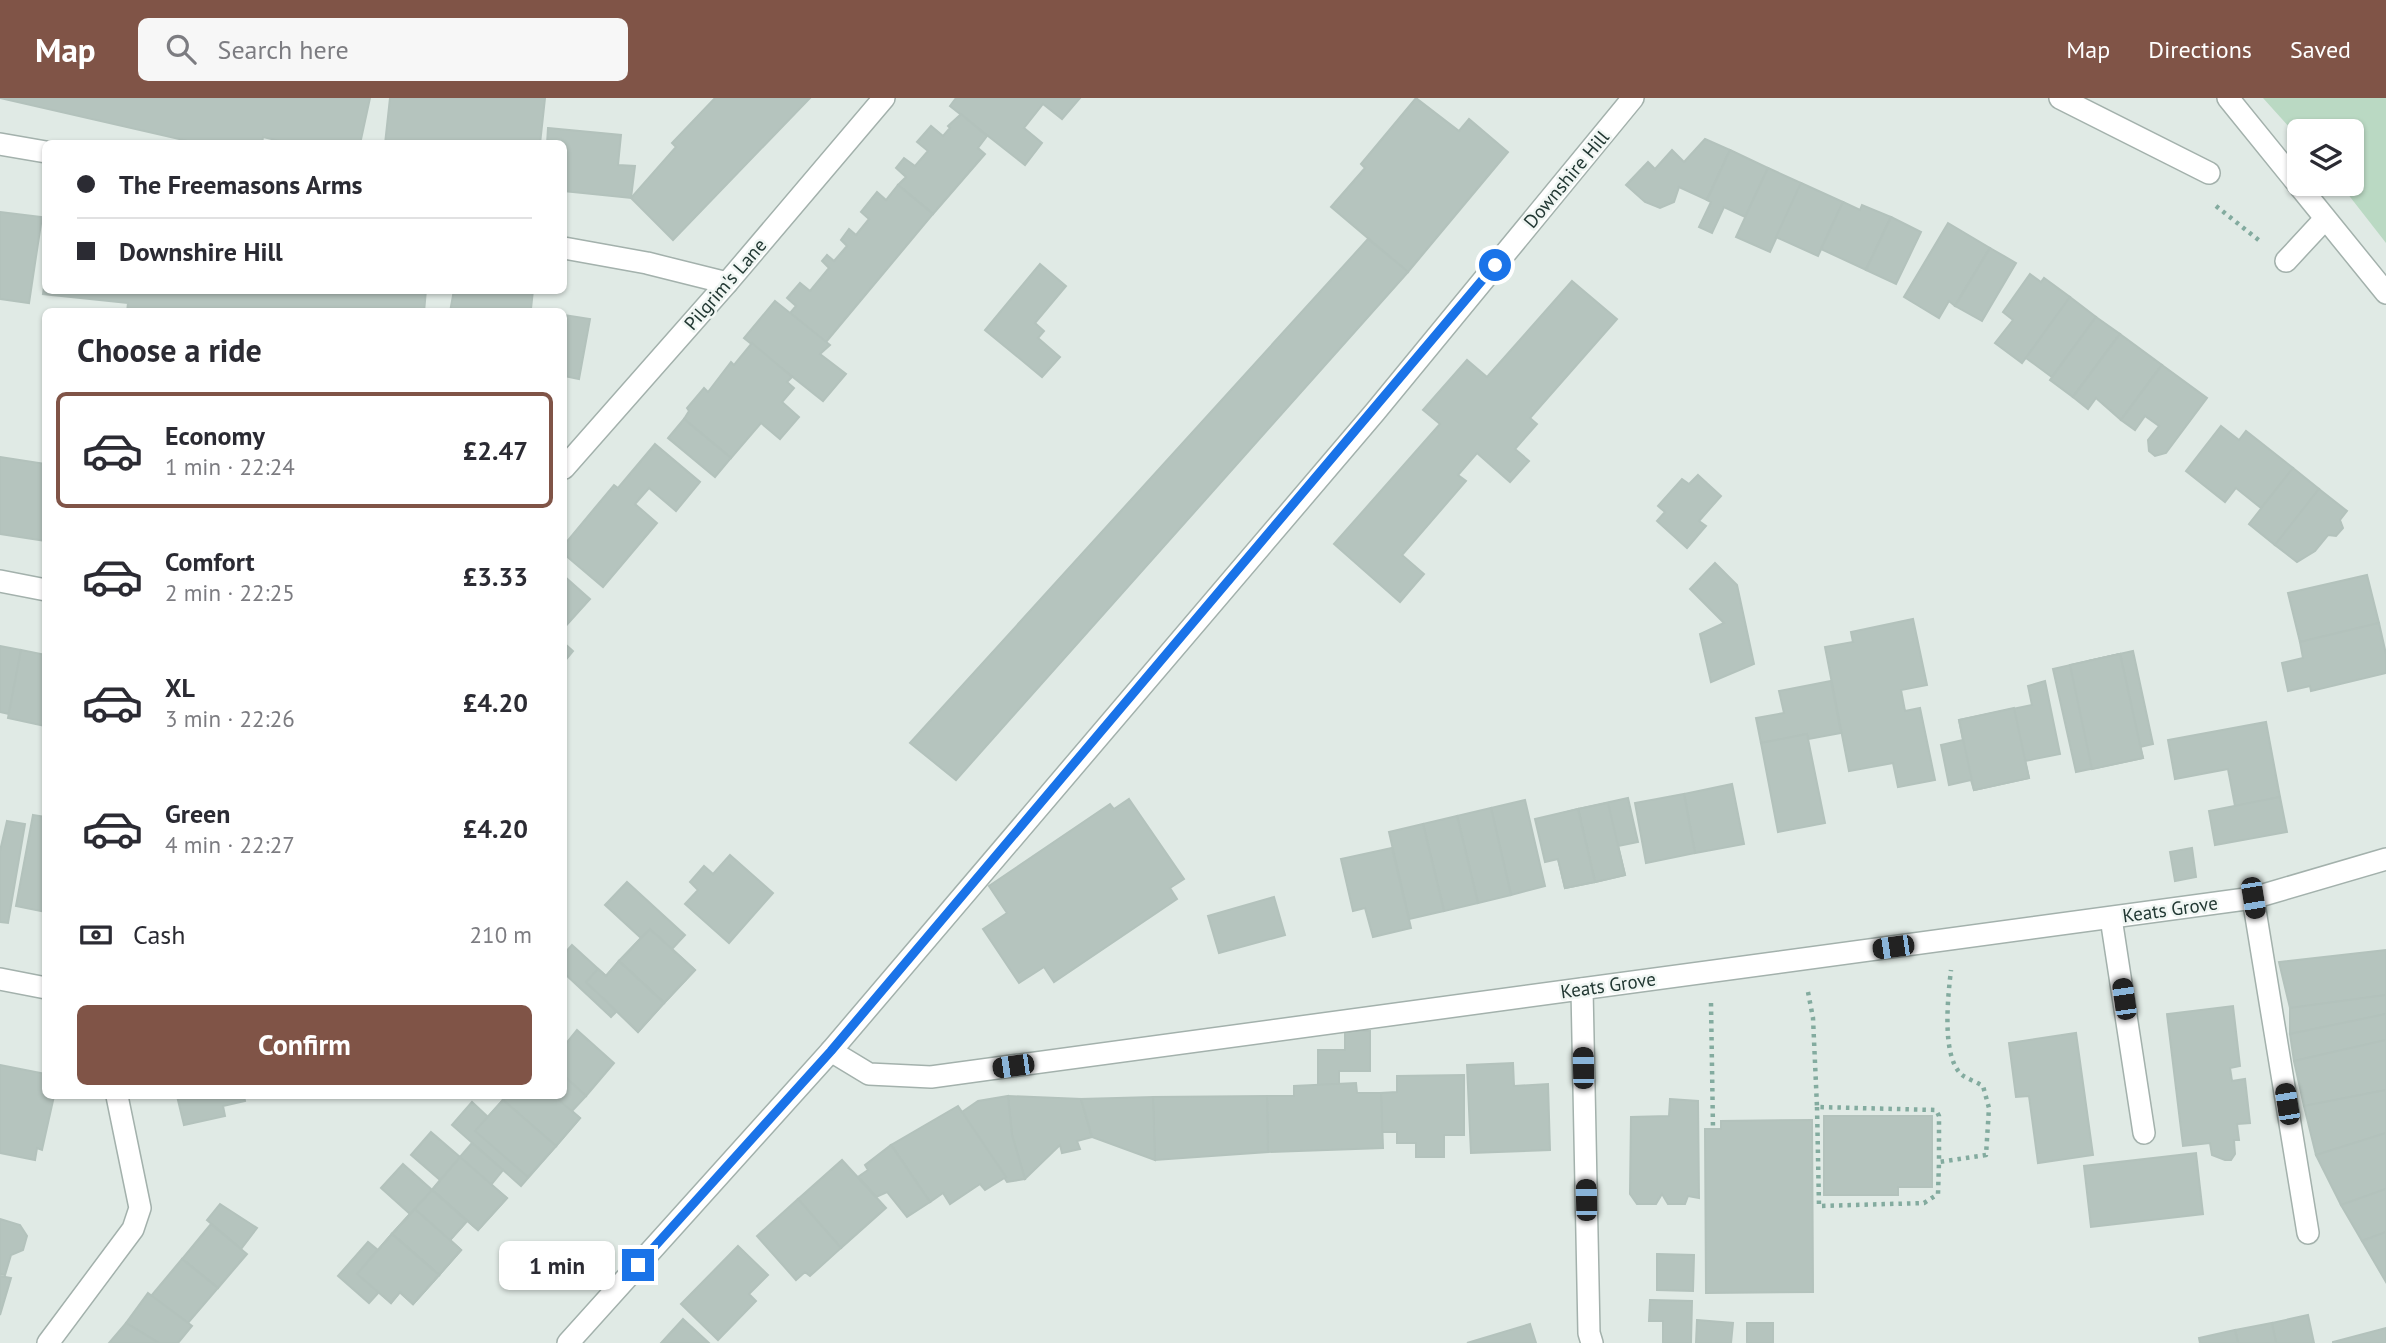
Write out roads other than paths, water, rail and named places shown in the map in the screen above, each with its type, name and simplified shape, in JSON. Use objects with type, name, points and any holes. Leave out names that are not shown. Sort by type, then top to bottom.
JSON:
[{"type":"street","name":"Pilgrim's Lane","points":[[567,465],[727,283],[884,98]]},
{"type":"street","name":"Downshire Hill","points":[[568,1343],[831,1051],[1375,412],[1633,98]]},
{"type":"street","points":[[2060,98],[2209,173]]},
{"type":"street","points":[[2228,98],[2265,141],[2324,220],[2386,293]]},
{"type":"street","points":[[0,144],[42,151]]},
{"type":"street","points":[[2286,261],[2324,220]]},
{"type":"street","points":[[567,249],[647,263],[727,283]]},
{"type":"street","points":[[0,581],[42,589]]},
{"type":"street","name":"Keats Grove","points":[[831,1051],[869,1074],[931,1077],[2253,898],[2386,859]]},
{"type":"street","points":[[2253,898],[2308,1233]]},
{"type":"street","points":[[2111,918],[2144,1133]]},
{"type":"street","points":[[0,979],[42,987]]},
{"type":"street","points":[[1582,989],[1589,1333],[1592,1343]]},
{"type":"street","points":[[48,1343],[134,1229],[140,1208],[118,1099]]}]
